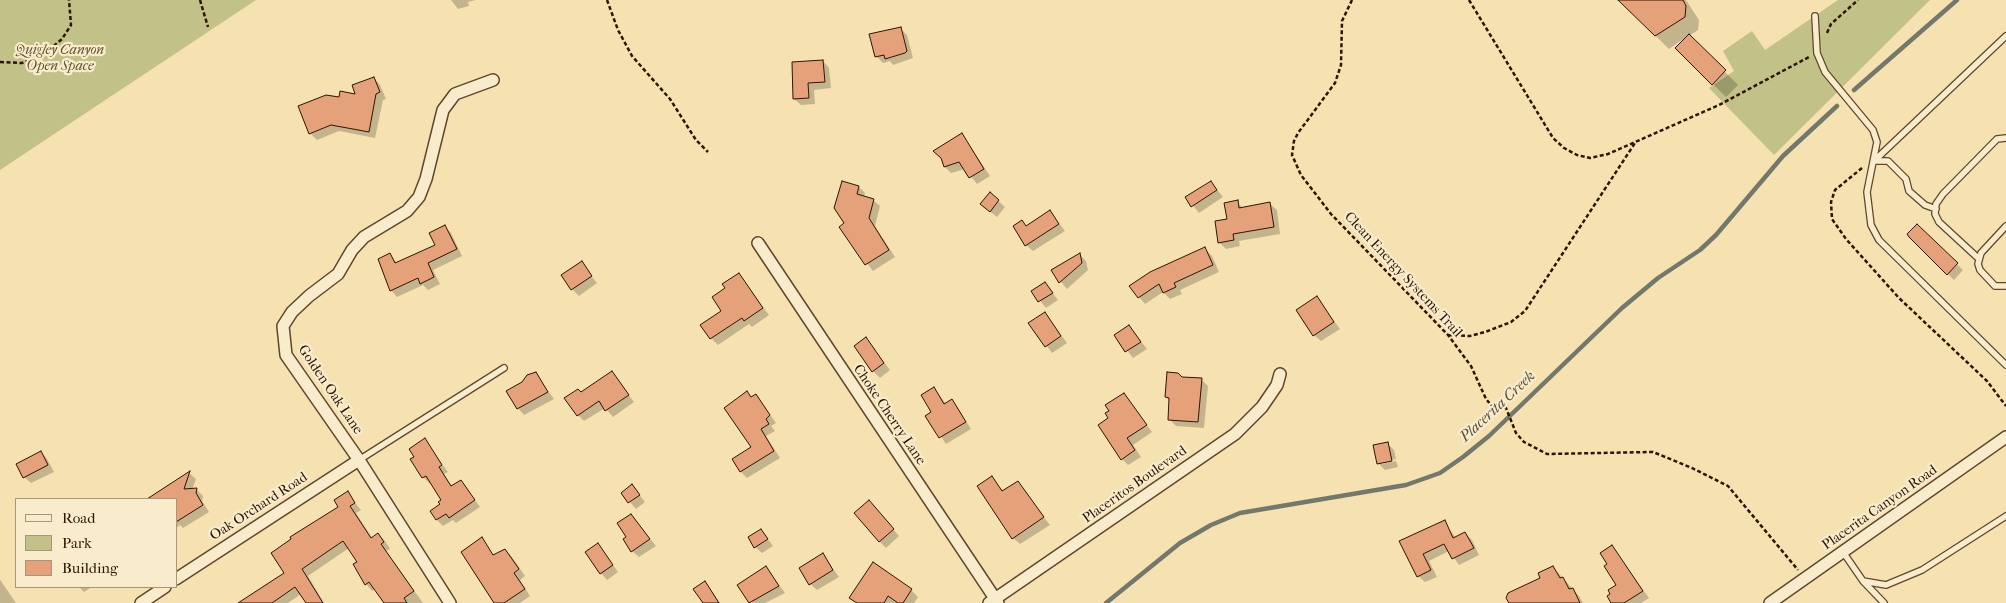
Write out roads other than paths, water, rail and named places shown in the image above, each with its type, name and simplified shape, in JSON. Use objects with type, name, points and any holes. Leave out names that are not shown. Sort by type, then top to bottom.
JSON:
[{"type":"street","name":"Golden Oak Lane","points":[[450,603],[359,460],[286,355],[283,326],[292,312],[303,301],[338,274],[352,250],[364,238],[407,211],[419,197],[426,179],[444,110],[455,94],[493,80]]},
{"type":"street","name":"Choke Cherry Lane","points":[[758,244],[994,602]]},
{"type":"street","name":"Placeritos Boulevard","points":[[994,602],[1236,434],[1262,407],[1277,385],[1280,374]]},
{"type":"street","name":"Placerita Canyon Road","points":[[1770,603],[2006,437]]},
{"type":"street","name":"Oak Orchard Road","points":[[178,579],[359,460]]},
{"type":"street","points":[[140,603],[163,588]]},
{"type":"lane","points":[[1815,16],[1817,53],[1825,72],[1873,130],[1877,142],[1867,192],[1871,225],[1879,240],[2006,364]]},
{"type":"lane","points":[[1874,161],[2006,36]]},
{"type":"lane","points":[[2006,138],[1997,139],[1942,194],[1936,209],[1939,222],[1978,258],[1980,270],[1988,279],[1995,286],[2006,286]]},
{"type":"lane","points":[[1874,161],[1888,161],[1906,179],[1909,191],[1925,206],[1936,209]]},
{"type":"lane","points":[[1978,258],[2006,226]]},
{"type":"lane","points":[[359,460],[504,368]]},
{"type":"lane","points":[[1863,581],[1886,585],[1922,570],[2006,516]]},
{"type":"lane","points":[[1843,552],[1863,581],[1884,603]]},
{"type":"waterway","name":"Placerita Creek","points":[[1854,90],[1957,0]]},
{"type":"waterway","name":"Placerita Creek","points":[[1106,603],[1180,543],[1211,525],[1240,513],[1406,485],[1440,473],[1489,436],[1622,308],[1658,278],[1700,250],[1716,235],[1783,156],[1837,106]]},
{"type":"park label","name":"Quigley Canyon Open Space","points":[[60,59]]}]
